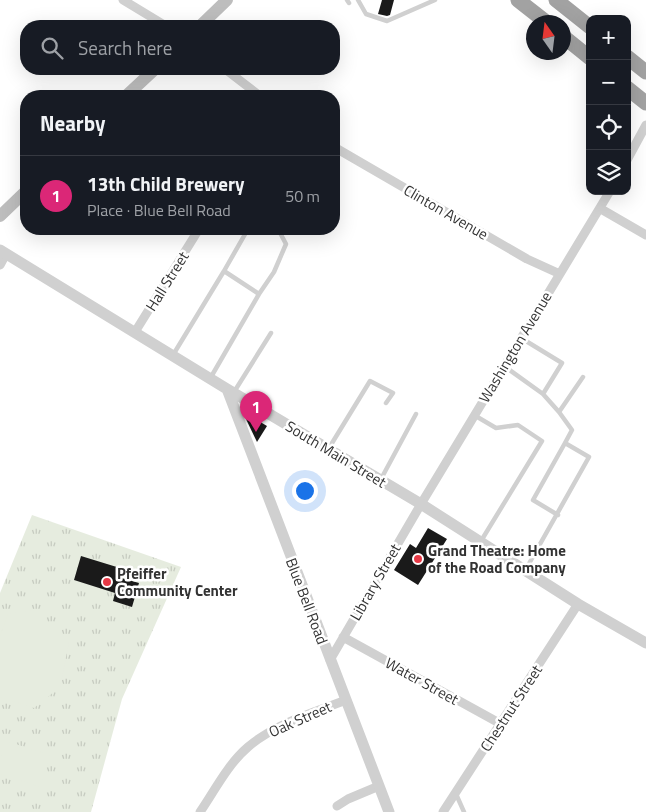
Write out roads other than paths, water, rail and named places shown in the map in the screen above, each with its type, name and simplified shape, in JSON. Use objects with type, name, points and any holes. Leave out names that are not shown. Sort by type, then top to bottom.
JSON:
[{"type":"highway","points":[[518,0],[537,15]]},
{"type":"highway","points":[[556,0],[586,24]]},
{"type":"highway","points":[[571,43],[586,55]]},
{"type":"highway","points":[[631,60],[646,72]]},
{"type":"highway","points":[[631,91],[646,103]]},
{"type":"main road","points":[[206,20],[227,0]]},
{"type":"main road","points":[[132,90],[149,75]]},
{"type":"main road","points":[[0,216],[20,197]]},
{"type":"street","points":[[123,0],[156,20]]},
{"type":"street","points":[[233,75],[252,90]]},
{"type":"street","points":[[631,153],[646,125]]},
{"type":"street","name":"Clinton Avenue","points":[[340,150],[527,259],[560,274]]},
{"type":"street","name":"Washington Avenue","points":[[421,504],[608,195]]},
{"type":"street","points":[[601,209],[646,235]]},
{"type":"street","name":"Hall Street","points":[[135,332],[195,235]]},
{"type":"street","points":[[0,265],[3,252]]},
{"type":"street","name":"South Main Street","points":[[3,252],[210,379],[421,504],[578,604],[645,639]]},
{"type":"street","name":"Blue Bell Road","points":[[230,391],[389,812]]},
{"type":"street","name":"Library Street","points":[[330,660],[421,504]]},
{"type":"street","name":"Chestnut Street","points":[[446,811],[578,604]]},
{"type":"street","name":"Water Street","points":[[343,637],[501,724]]},
{"type":"street","name":"Oak Street","points":[[200,812],[234,762],[247,748],[267,733],[284,724],[346,700]]},
{"type":"street","points":[[337,806],[348,799],[379,786]]},
{"type":"lane","points":[[358,0],[366,14],[387,21],[435,0]]},
{"type":"lane","points":[[173,356],[245,235]]},
{"type":"lane","points":[[210,379],[259,294],[274,272],[286,244],[281,235]]},
{"type":"lane","points":[[224,271],[259,294]]},
{"type":"lane","points":[[230,391],[271,333]]},
{"type":"lane","points":[[521,338],[562,362],[543,394]]},
{"type":"lane","points":[[504,366],[543,394],[560,412],[572,430],[533,500],[558,515]]},
{"type":"lane","points":[[560,412],[583,377]]},
{"type":"lane","points":[[328,449],[370,381],[393,393],[386,402]]},
{"type":"lane","points":[[380,480],[416,414]]},
{"type":"lane","points":[[474,415],[496,428],[518,425],[542,441],[481,542]]},
{"type":"lane","points":[[525,570],[590,458],[565,443]]},
{"type":"lane","points":[[456,793],[464,812]]},
{"type":"place","name":"13th Child Brewery","points":[[256,432]]},
{"type":"place","name":"Grand Theatre: Home of the Road Company","points":[[418,559]]},
{"type":"place","name":"Pfeiffer Community Center","points":[[107,582]]}]
